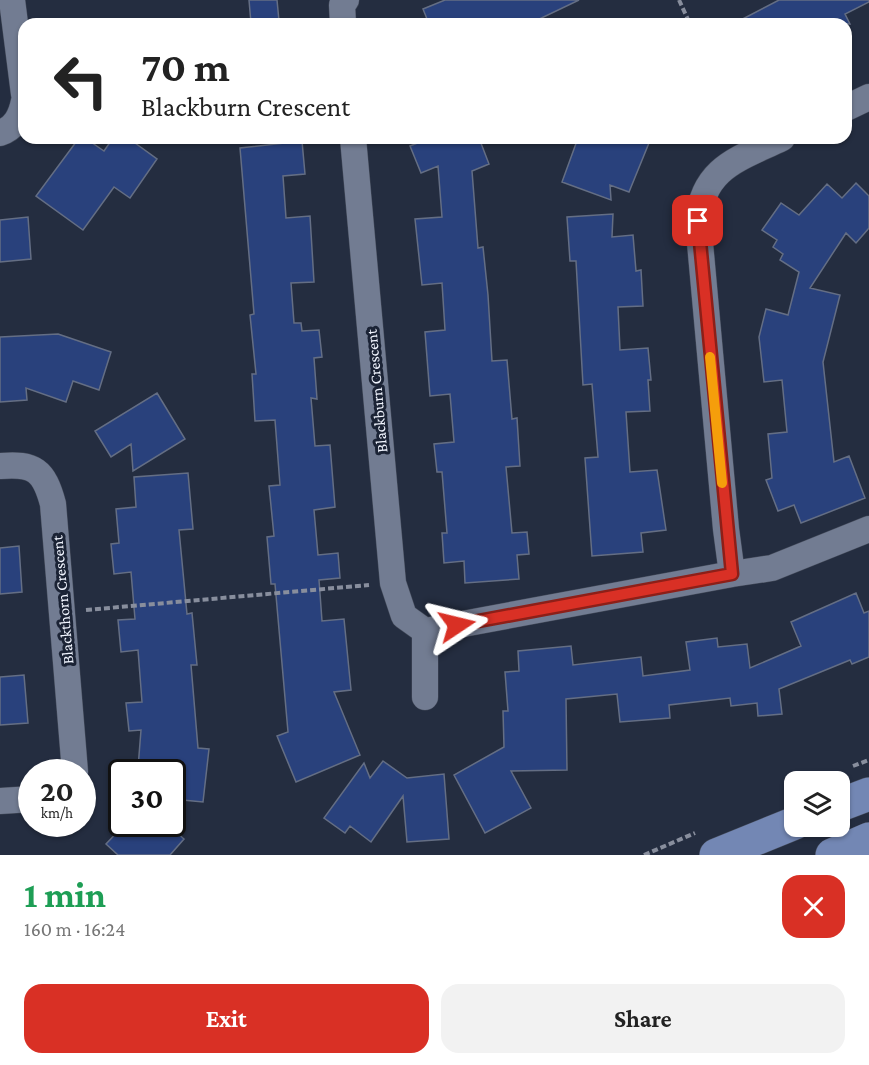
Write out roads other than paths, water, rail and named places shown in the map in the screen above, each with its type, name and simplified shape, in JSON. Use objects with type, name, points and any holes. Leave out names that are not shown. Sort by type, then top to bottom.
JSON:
[{"type":"main road","points":[[850,801],[869,794]]},
{"type":"main road","points":[[716,855],[784,827]]},
{"type":"main road","points":[[832,855],[869,839]]},
{"type":"street","points":[[12,0],[18,47]]},
{"type":"street","points":[[343,18],[342,6],[346,0]]},
{"type":"street","points":[[852,105],[869,97]]},
{"type":"street","points":[[0,133],[14,125],[18,118]]},
{"type":"street","name":"Blackburn Crescent","points":[[354,144],[393,583],[404,616],[425,631]]},
{"type":"street","points":[[732,574],[698,221],[700,199],[709,182],[722,169],[770,144]]},
{"type":"street","name":"Blackthorn Crescent","points":[[0,466],[25,465],[39,474],[49,486],[53,504],[74,759]]},
{"type":"street","points":[[425,697],[425,631],[772,568],[869,529]]},
{"type":"street","points":[[0,801],[18,800]]}]
